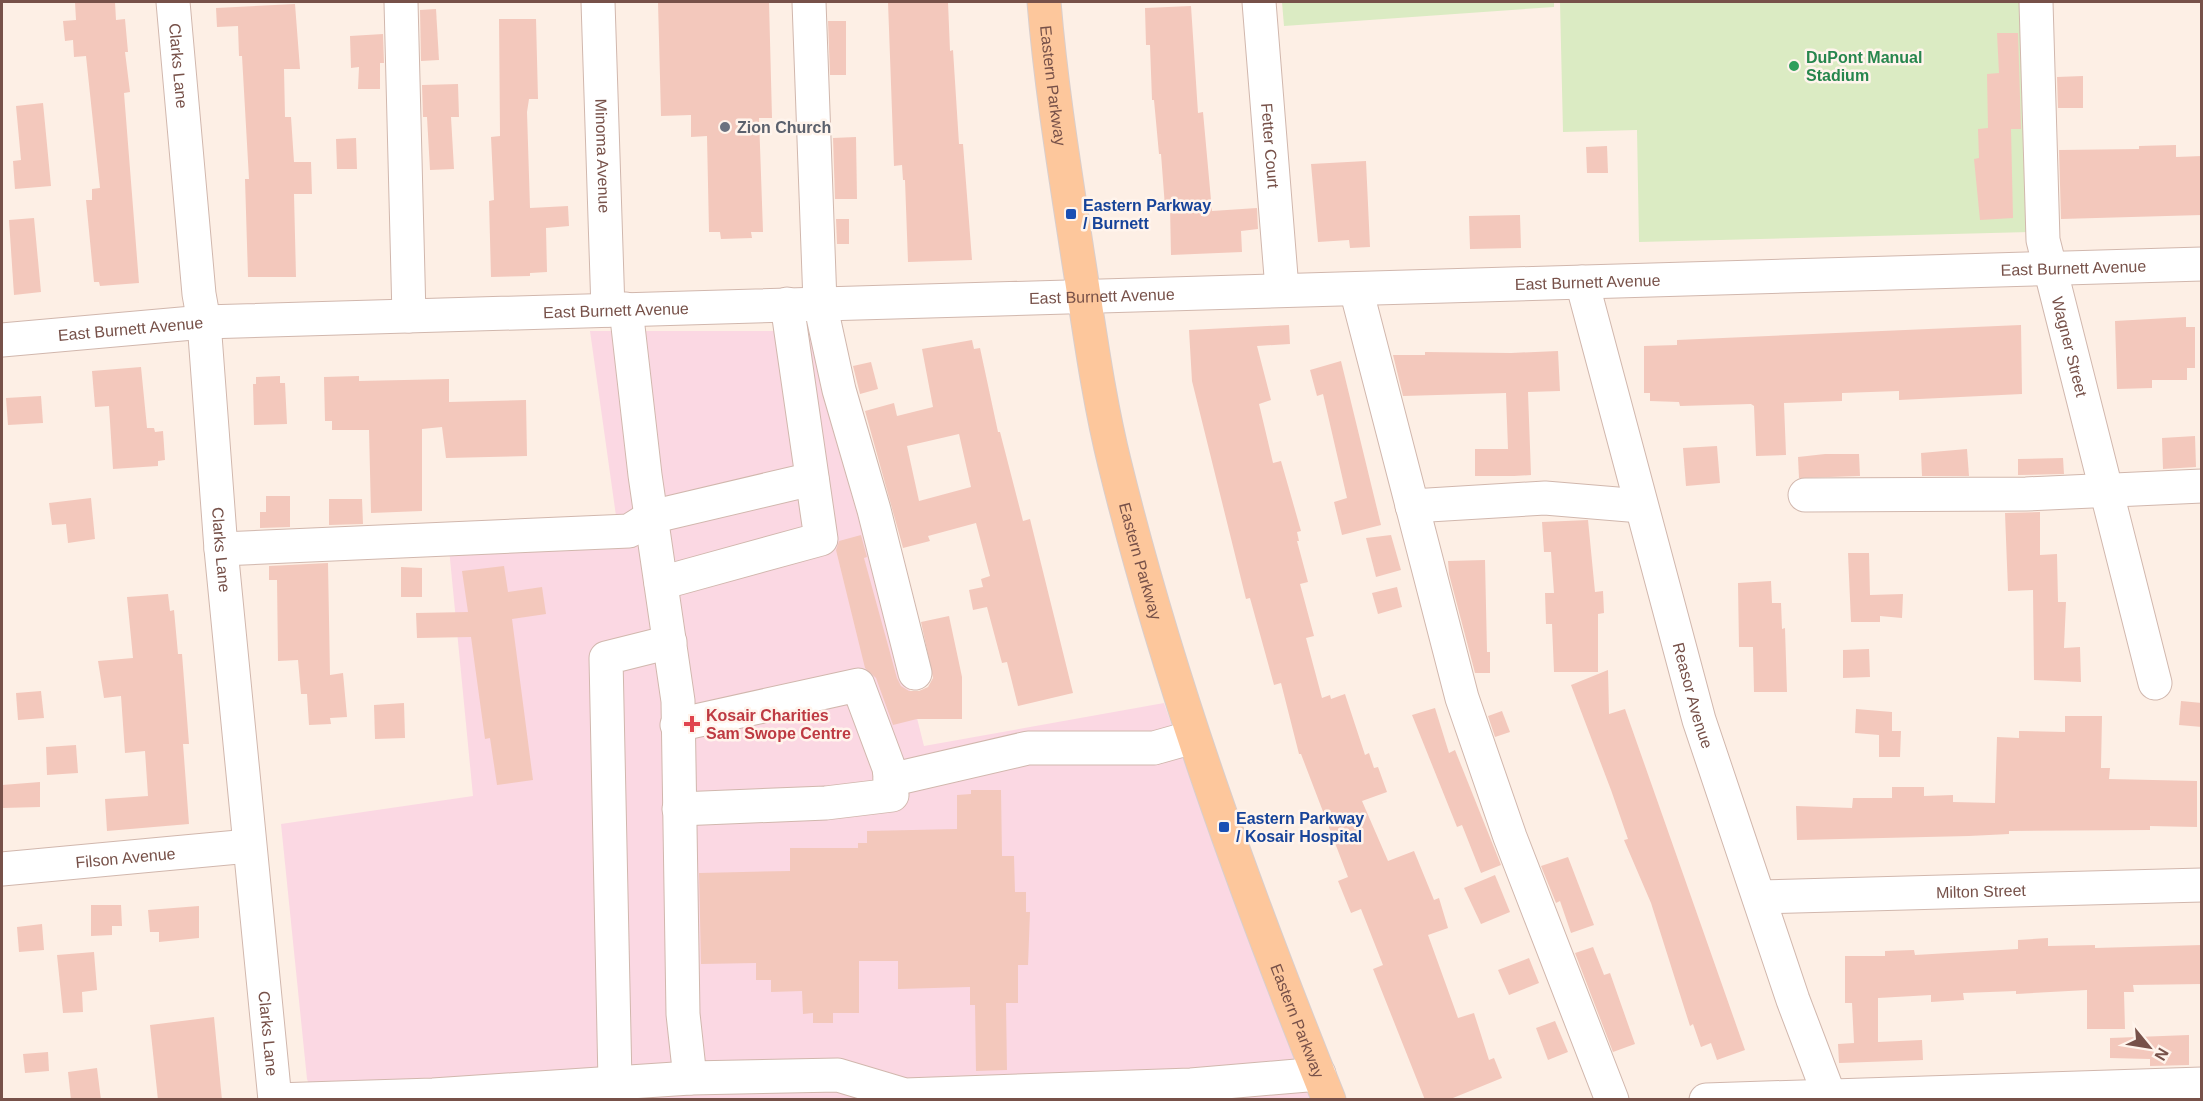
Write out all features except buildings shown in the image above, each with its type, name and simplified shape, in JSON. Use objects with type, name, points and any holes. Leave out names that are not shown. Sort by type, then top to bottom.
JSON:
[{"type":"main road","name":"Eastern Parkway","points":[[1044,2],[1050,76],[1083,296],[1114,463],[1193,737],[1256,918],[1324,1087]]},
{"type":"street","name":"Clarks Lane","points":[[173,2],[199,294],[204,322],[221,549],[275,1100]]},
{"type":"street","points":[[401,2],[409,316]]},
{"type":"street","name":"Minoma Avenue","points":[[598,2],[617,310],[630,352],[678,701],[683,1014],[690,1078]]},
{"type":"street","points":[[809,2],[820,303],[839,390],[874,510],[915,674]]},
{"type":"street","name":"Fetter Court","points":[[1259,2],[1282,289]]},
{"type":"street","name":"Wagner Street","points":[[2036,2],[2043,240],[2052,268],[2105,490],[2155,684]]},
{"type":"street","name":"East Burnett Avenue","points":[[2,340],[204,322],[2202,264]]},
{"type":"street","name":"Reasor Avenue","points":[[1582,282],[1684,672],[1793,1000],[1830,1097]]},
{"type":"street","points":[[1356,289],[1466,709],[1510,837],[1612,1100]]},
{"type":"street","points":[[661,584],[821,539],[787,304]]},
{"type":"street","points":[[221,549],[629,531],[651,517],[812,479]]},
{"type":"street","points":[[1805,495],[2026,494],[2202,486]]},
{"type":"street","points":[[1412,506],[1545,498],[1641,506]]},
{"type":"street","points":[[615,1082],[606,658],[670,642]]},
{"type":"street","points":[[677,725],[858,685],[889,768],[892,795],[826,803],[679,809]]},
{"type":"street","points":[[890,785],[1028,748],[1154,748],[1193,737]]},
{"type":"street","name":"Filson Avenue","points":[[2,869],[249,846]]},
{"type":"street","name":"Milton Street","points":[[1759,897],[2202,885]]},
{"type":"street","points":[[275,1100],[434,1095],[690,1078],[838,1075],[905,1095],[1191,1085],[1324,1087]]},
{"type":"street","points":[[1706,1100],[2202,1084]]},
{"type":"shaded area","name":"Kosair Charities Sam Swope Centre","points":[[590,331],[820,331],[924,746],[1164,703],[1245,931],[1312,1099],[315,1099],[307,1079],[281,824],[473,796],[447,528],[617,523]]},
{"type":"green space","points":[[1282,2],[1554,2],[1554,7],[1284,26]]},
{"type":"green space","name":"DuPont Manual Stadium","points":[[1560,2],[2024,2],[2030,232],[1639,242],[1637,130],[1563,132]]},
{"type":"place","name":"DuPont Manual Stadium","points":[[1794,66]]},
{"type":"place","name":"Zion Church","points":[[725,127]]},
{"type":"place","name":"Eastern Parkway / Burnett","points":[[1071,214]]},
{"type":"place","name":"Kosair Charities Sam Swope Centre","points":[[692,724]]},
{"type":"place","name":"Eastern Parkway / Kosair Hospital","points":[[1224,827]]}]
